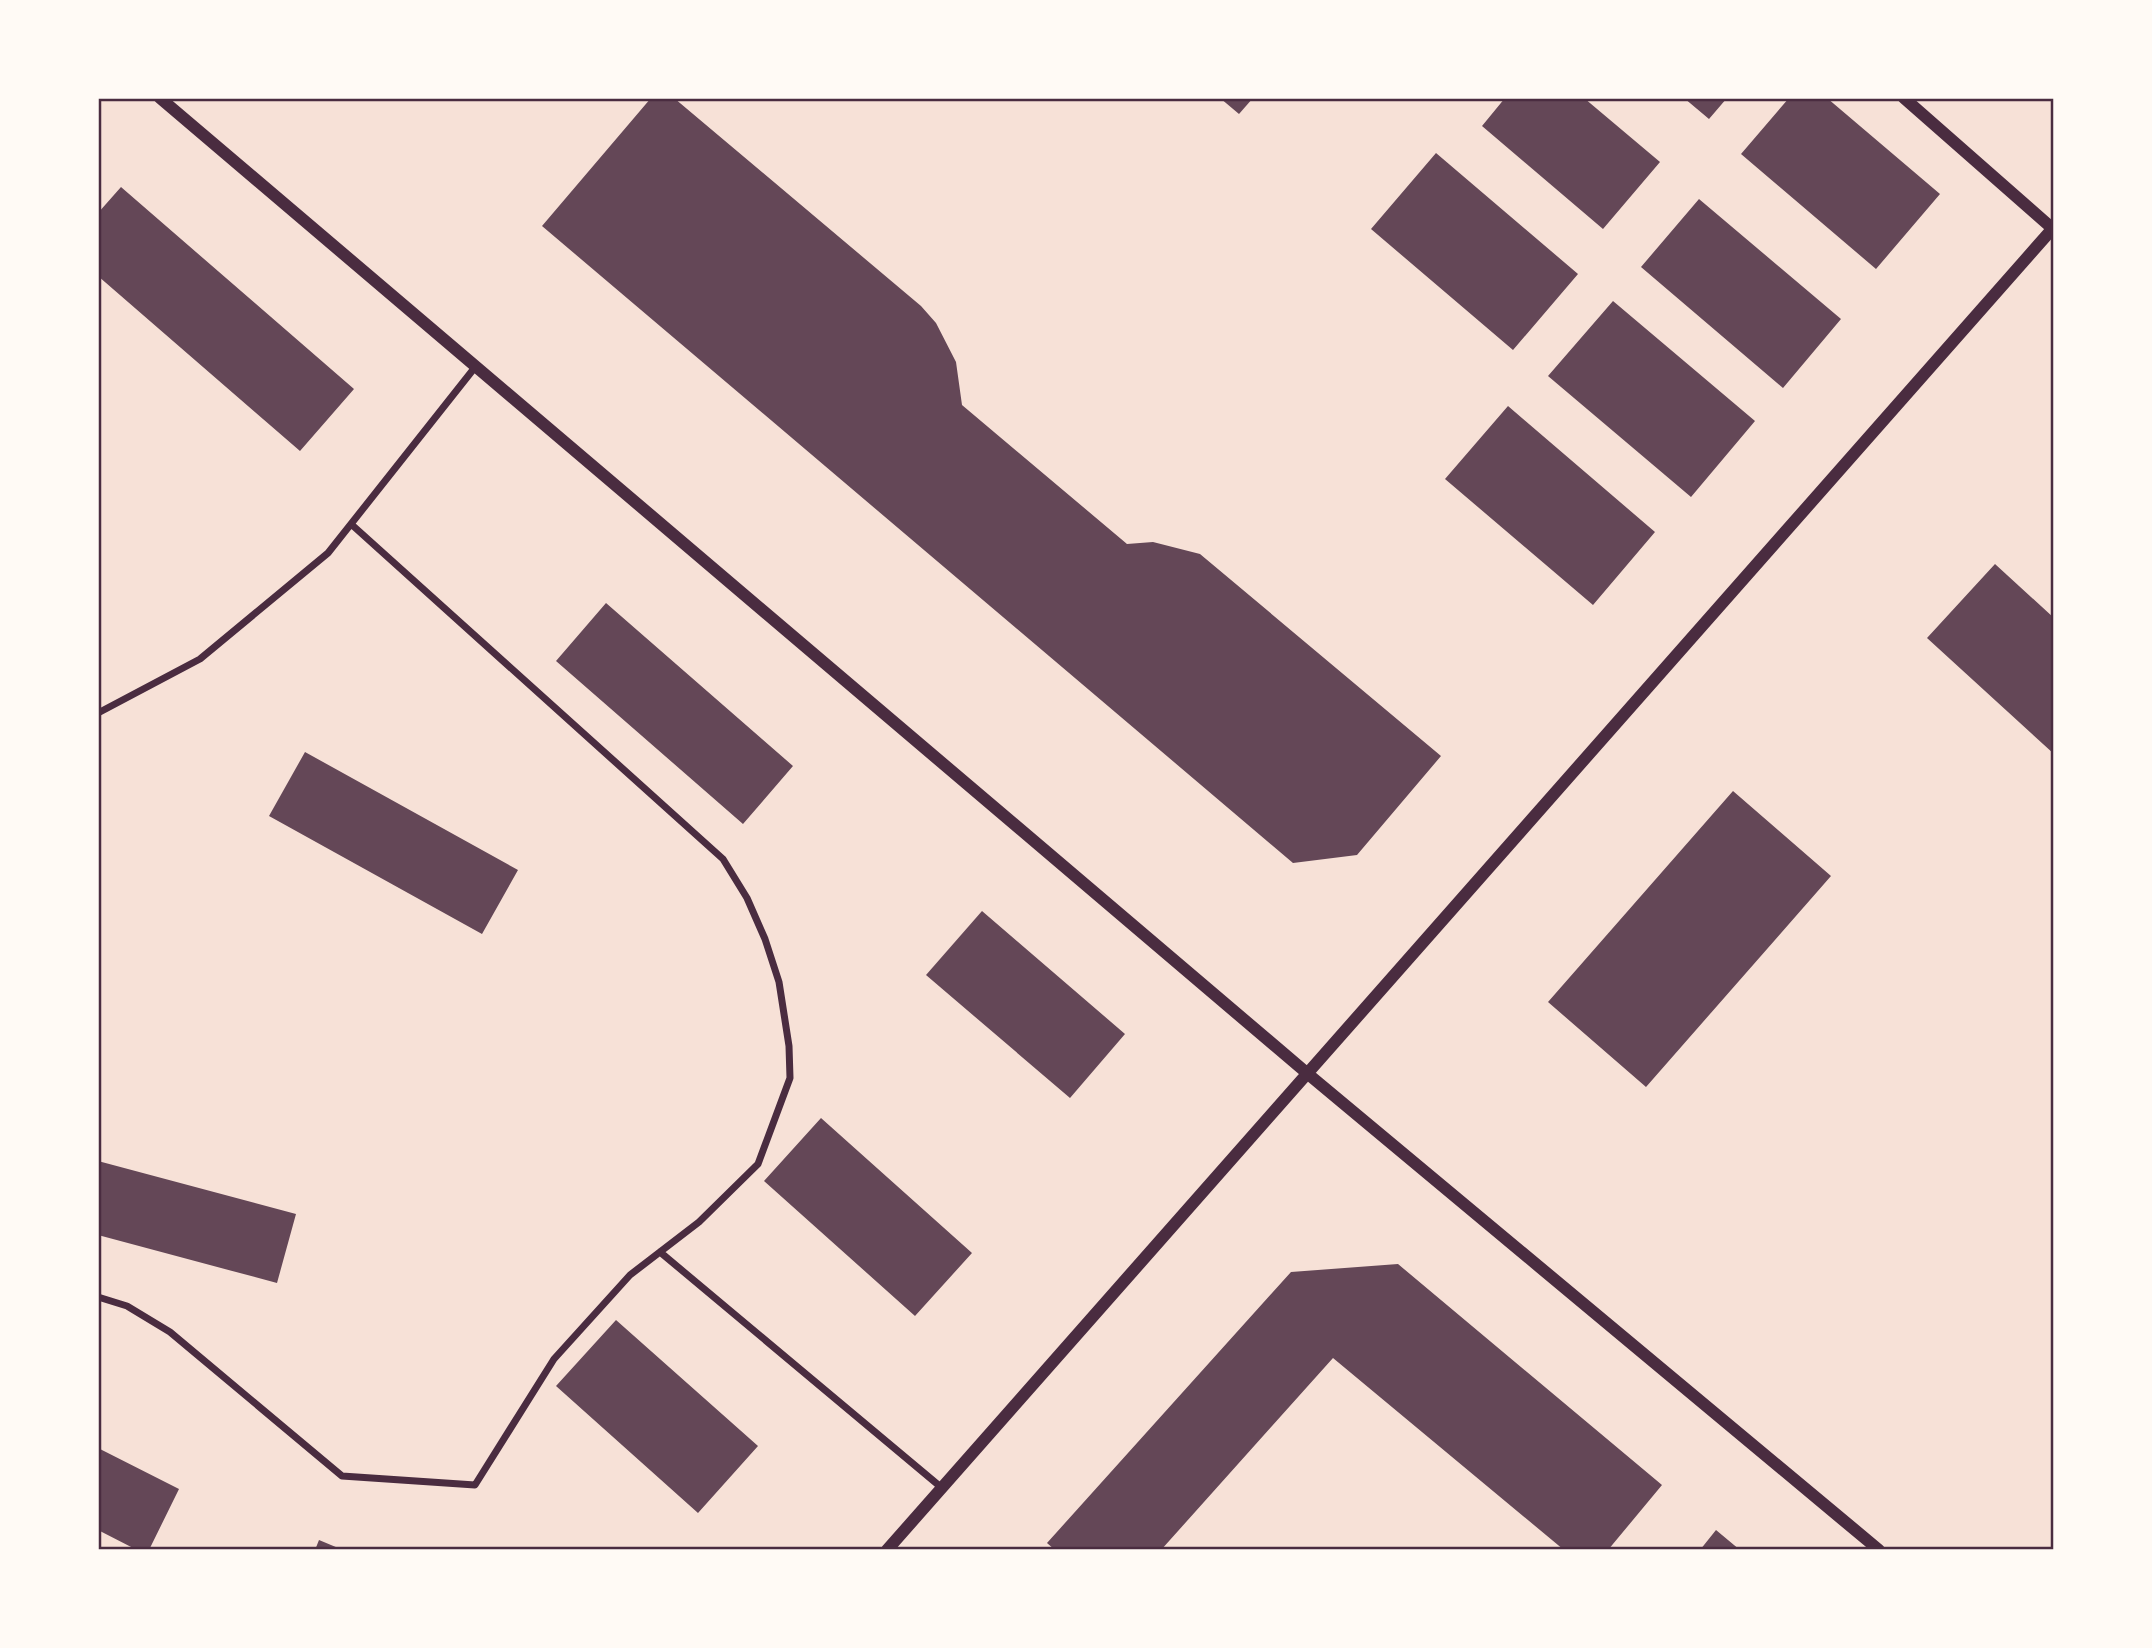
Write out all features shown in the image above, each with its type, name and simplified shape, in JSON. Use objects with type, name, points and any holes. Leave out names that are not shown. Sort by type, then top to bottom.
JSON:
[{"type":"street","points":[[160,98],[1308,1074],[1879,1550]]},
{"type":"street","points":[[887,1550],[2054,228],[1904,98]]},
{"type":"street","points":[[98,713],[200,659],[328,553],[476,366]]},
{"type":"street","points":[[98,1297],[127,1306],[170,1332],[342,1476],[475,1485],[554,1359],[630,1275],[699,1222],[758,1164],[790,1079],[786,1014],[765,939],[747,898],[723,859],[351,524]]},
{"type":"street","points":[[660,1252],[942,1488]]},
{"type":"building","points":[[651,98],[674,98],[921,306],[936,323],[956,362],[962,405],[1127,544],[1153,542],[1200,554],[1441,756],[1357,855],[1293,863],[542,226]]},
{"type":"building","points":[[1220,98],[1253,98],[1239,114]]},
{"type":"building","points":[[1505,98],[1584,98],[1660,162],[1603,229],[1482,126]]},
{"type":"building","points":[[1684,98],[1727,98],[1709,119]]},
{"type":"building","points":[[1789,98],[1827,98],[1940,194],[1876,269],[1741,154]]},
{"type":"building","points":[[1436,153],[1578,274],[1513,350],[1371,229]]},
{"type":"building","points":[[121,187],[354,389],[300,451],[98,276],[98,213]]},
{"type":"building","points":[[1699,199],[1841,319],[1783,388],[1641,267]]},
{"type":"building","points":[[1613,301],[1755,421],[1691,497],[1548,376]]},
{"type":"building","points":[[1508,406],[1655,532],[1593,605],[1445,479]]},
{"type":"building","points":[[1995,564],[2054,618],[2054,754],[1927,638]]},
{"type":"building","points":[[606,603],[793,766],[743,824],[556,661]]},
{"type":"building","points":[[305,752],[518,870],[482,934],[269,816]]},
{"type":"building","points":[[1733,791],[1831,876],[1646,1087],[1548,1002]]},
{"type":"building","points":[[982,911],[1125,1034],[1070,1098],[926,975]]},
{"type":"building","points":[[821,1118],[972,1253],[915,1316],[764,1181]]},
{"type":"building","points":[[98,1161],[296,1214],[277,1283],[98,1235]]},
{"type":"building","points":[[1398,1264],[1662,1485],[1608,1550],[1564,1550],[1333,1358],[1161,1550],[1055,1550],[1047,1543],[1291,1272]]},
{"type":"building","points":[[616,1320],[758,1446],[698,1513],[556,1386]]},
{"type":"building","points":[[98,1448],[179,1489],[149,1550],[137,1550],[98,1530]]},
{"type":"building","points":[[1716,1530],[1740,1550],[1700,1550]]},
{"type":"building","points":[[319,1540],[343,1550],[315,1550]]}]
